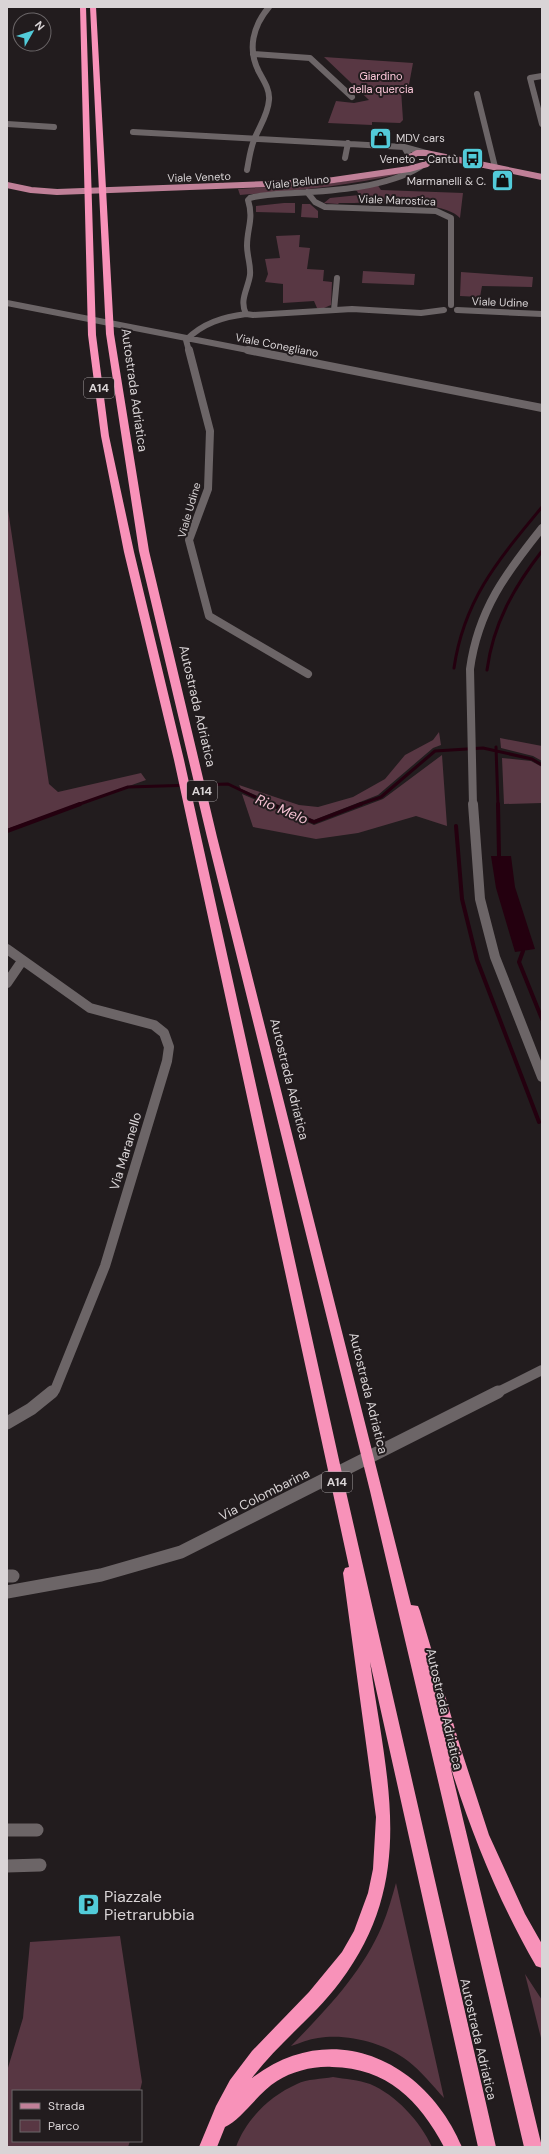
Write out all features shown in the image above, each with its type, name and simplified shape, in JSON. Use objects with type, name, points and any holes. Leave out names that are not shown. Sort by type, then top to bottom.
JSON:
[{"type":"highway","name":"Autostrada Adriatica","points":[[83,7],[92,335],[105,436],[129,552],[179,760],[190,816],[340,1496],[487,2147]]},
{"type":"highway","name":"Autostrada Adriatica","points":[[94,7],[98,136],[110,334],[144,551],[192,746],[212,837],[377,1491],[533,2147]]},
{"type":"highway","points":[[377,1491],[476,1819],[512,1907],[542,1960]]},
{"type":"highway","points":[[208,2147],[240,2080],[268,2044],[316,1997],[357,1943],[371,1914],[380,1883],[384,1853],[384,1817],[340,1496]]},
{"type":"highway","points":[[217,2126],[250,2092],[271,2075],[292,2065],[311,2059],[358,2059],[385,2069],[409,2085],[431,2108],[453,2147]]},
{"type":"main road","points":[[409,165],[417,153],[426,153],[433,156],[542,177]]},
{"type":"main road","points":[[420,167],[435,160],[433,156]]},
{"type":"main road","points":[[409,165],[468,162]]},
{"type":"main road","name":"Viale Veneto","points":[[7,185],[32,190],[57,192],[320,182],[391,171],[409,165]]},
{"type":"street","points":[[247,170],[254,139],[268,107],[268,89],[254,61],[253,54],[255,28],[259,19],[269,7]]},
{"type":"street","points":[[253,54],[310,58],[352,97]]},
{"type":"street","points":[[542,76],[530,78],[542,124]]},
{"type":"street","points":[[477,94],[495,167]]},
{"type":"street","points":[[7,124],[54,126]]},
{"type":"street","points":[[133,132],[404,147],[426,153]]},
{"type":"street","points":[[345,158],[348,143]]},
{"type":"street","points":[[404,147],[409,165]]},
{"type":"street","name":"Viale Belluno","points":[[246,314],[243,304],[250,273],[247,243],[252,224],[248,200],[256,196],[307,192],[352,186],[409,165],[416,171],[420,167]]},
{"type":"street","name":"Viale Marostica","points":[[307,192],[315,202],[325,207],[436,211],[448,215],[451,218],[452,233],[451,305]]},
{"type":"street","points":[[246,314],[334,310],[337,278]]},
{"type":"street","name":"Viale Conegliano","points":[[7,303],[542,408]]},
{"type":"street","name":"Viale Udine","points":[[444,310],[444,308],[451,305],[457,308],[457,310]]},
{"type":"street","name":"Viale Udine","points":[[334,310],[372,309],[421,313],[444,310],[451,312],[457,310],[471,312],[542,314]]},
{"type":"street","name":"Viale Udine","points":[[246,314],[232,316],[204,325],[194,330],[186,340],[211,437],[208,489],[190,540],[191,552],[209,616],[308,674]]},
{"type":"street","points":[[542,528],[511,567],[488,603],[472,647],[471,713],[473,827],[480,899],[495,957],[542,1077]]},
{"type":"street","name":"Via Maranello","points":[[7,949],[90,1008],[154,1025],[164,1033],[169,1047],[167,1061],[105,1266],[55,1390],[31,1408],[7,1423]]},
{"type":"street","points":[[7,983],[22,961]]},
{"type":"street","name":"Via Colombarina","points":[[7,1592],[101,1575],[181,1552],[542,1370]]},
{"type":"street","points":[[7,1830],[37,1830]]},
{"type":"street","points":[[7,1866],[40,1866]]},
{"type":"green space","name":"Giardino della quercia","points":[[324,57],[413,63],[408,90],[401,90],[403,120],[400,123],[372,122],[372,125],[328,123],[336,101],[354,103],[369,100]]},
{"type":"green space","points":[[405,171],[403,173],[383,178],[302,190],[240,195],[238,189],[328,184]]},
{"type":"green space","points":[[377,184],[381,190],[463,193],[460,218],[451,212],[438,208],[404,203],[324,203],[330,198],[359,195],[357,191],[352,189]]},
{"type":"green space","points":[[295,203],[295,213],[256,212],[256,206]]},
{"type":"green space","points":[[302,204],[310,204],[318,211],[318,218],[301,217]]},
{"type":"green space","points":[[300,235],[299,247],[310,248],[307,269],[324,270],[323,281],[332,282],[331,305],[324,308],[317,308],[314,301],[283,303],[283,284],[265,282],[268,274],[265,259],[280,258],[276,236]]},
{"type":"green space","points":[[363,271],[415,274],[414,285],[362,283]]},
{"type":"green space","points":[[461,272],[533,277],[532,287],[482,286],[480,297],[460,296]]},
{"type":"green space","points":[[7,503],[49,784],[58,792],[141,773],[146,780],[7,829]]},
{"type":"green space","points":[[439,732],[441,745],[433,748],[378,795],[314,820],[241,789],[239,785],[299,805],[318,807],[353,797],[385,779],[405,755],[433,740]]},
{"type":"green space","points":[[500,738],[542,746],[542,761],[533,756],[501,748]]},
{"type":"green space","points":[[442,755],[447,826],[416,816],[358,833],[316,839],[253,827],[242,794],[314,825],[383,799]]},
{"type":"green space","points":[[502,758],[531,761],[542,767],[542,803],[504,804]]},
{"type":"green space","points":[[396,1883],[444,2098],[413,2065],[399,2055],[377,2044],[353,2038],[329,2037],[311,2039],[291,2046],[330,2005],[364,1960],[382,1926]]},
{"type":"green space","points":[[120,1936],[142,2082],[140,2090],[12,2090],[12,2142],[130,2142],[128,2147],[7,2147],[7,2071],[23,2018],[30,1942]]},
{"type":"green space","points":[[525,1974],[542,2000],[542,2042]]},
{"type":"green space","points":[[333,2077],[370,2084],[389,2095],[414,2119],[427,2137],[432,2147],[236,2147],[240,2137],[253,2118],[277,2095],[301,2082]]},
{"type":"shaded area","points":[[491,856],[511,856],[515,887],[535,949],[515,952],[496,888]]},
{"type":"waterway","points":[[454,668],[459,643],[475,600],[498,563],[542,507]]},
{"type":"waterway","points":[[487,670],[494,637],[506,607],[522,578],[542,551]]},
{"type":"waterway","name":"Rio Melo","points":[[358,805],[381,797],[435,751],[483,748],[496,751]]},
{"type":"waterway","name":"Rio Melo","points":[[496,751],[532,759],[542,765]]},
{"type":"waterway","points":[[496,751],[498,805]]},
{"type":"waterway","name":"Rio Melo","points":[[77,805],[128,787],[228,784],[272,805]]},
{"type":"waterway","name":"Rio Melo","points":[[7,831],[80,804]]},
{"type":"waterway","name":"Rio Melo","points":[[270,804],[314,822],[361,804]]},
{"type":"waterway","points":[[498,804],[499,856]]},
{"type":"waterway","points":[[456,826],[462,899],[477,960],[539,1122]]},
{"type":"waterway","points":[[523,951],[519,962],[542,1019]]},
{"type":"place","name":"MDV cars","points":[[380,138]]},
{"type":"place","name":"Veneto - Cantù","points":[[473,159]]},
{"type":"place","name":"Marmanelli & C.","points":[[502,181]]},
{"type":"place","name":"Piazzale Pietrarubbia","points":[[89,1905]]}]
